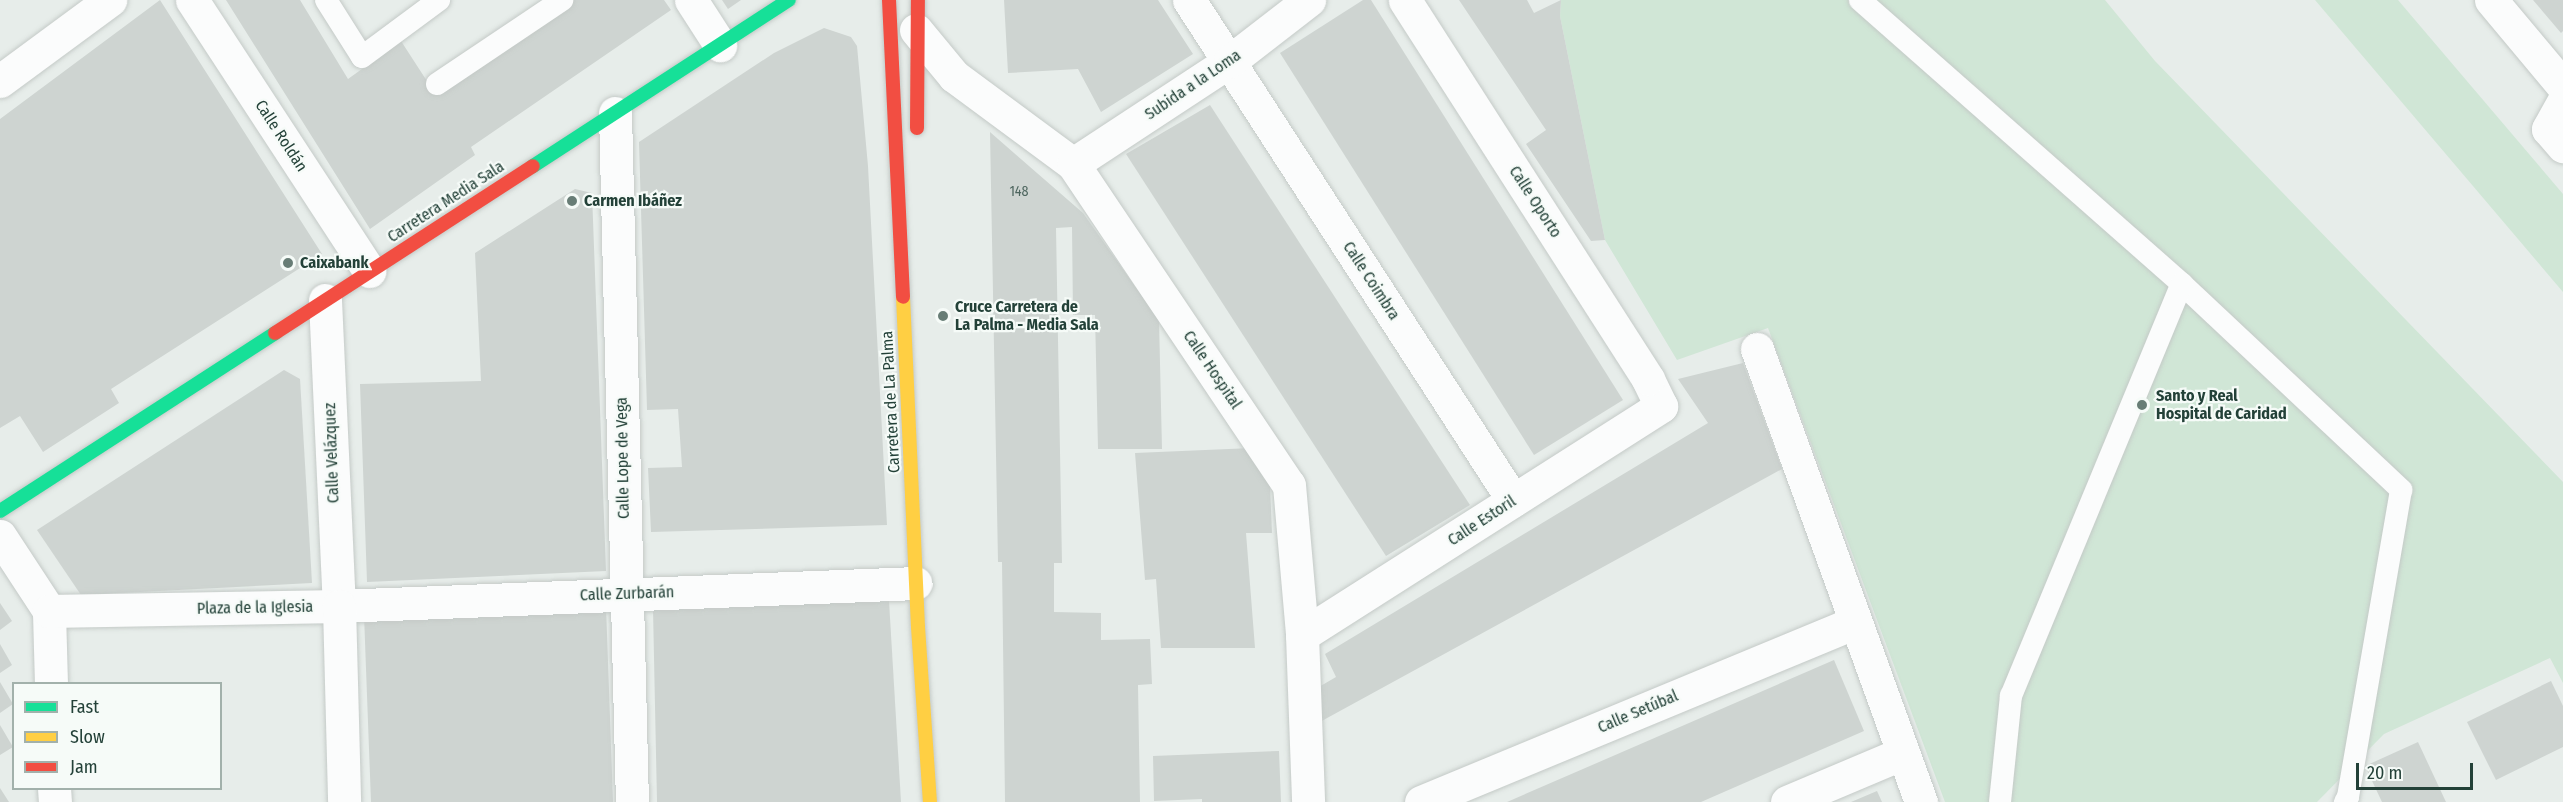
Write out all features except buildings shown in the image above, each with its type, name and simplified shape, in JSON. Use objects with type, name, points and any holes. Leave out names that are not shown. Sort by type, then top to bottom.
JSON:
[{"type":"main road","name":"Carretera Media Sala","points":[[0,511],[789,0]]},
{"type":"main road","points":[[874,0],[885,14],[908,23]]},
{"type":"main road","name":"Carretera de La Palma","points":[[889,0],[908,23],[917,140]]},
{"type":"main road","points":[[902,0],[917,408],[924,436]]},
{"type":"main road","name":"Carretera de La Palma","points":[[908,23],[931,802]]},
{"type":"main road","points":[[923,571],[920,583],[924,591],[925,627],[932,651]]},
{"type":"main road","name":"Carretera de La Palma","points":[[923,571],[932,651],[931,802]]},
{"type":"street","points":[[0,81],[110,0]]},
{"type":"street","name":"Calle Roldán","points":[[192,0],[369,272]]},
{"type":"street","points":[[691,0],[720,45]]},
{"type":"street","name":"Calle Coimbra","points":[[1189,0],[1513,500]]},
{"type":"street","name":"Subida a la Loma","points":[[1073,164],[1230,61],[1309,0]]},
{"type":"street","name":"Calle Oporto","points":[[1405,0],[1648,379],[1661,406]]},
{"type":"street","points":[[2491,0],[2563,86]]},
{"type":"street","name":"Calle Hospital","points":[[908,23],[954,76],[1073,164],[1289,485],[1302,635],[1308,802]]},
{"type":"street","points":[[2563,102],[2548,129],[2563,146]]},
{"type":"street","name":"Calle Lope de Vega","points":[[615,113],[632,802]]},
{"type":"street","name":"Calle Velázquez","points":[[325,300],[339,606]]},
{"type":"street","points":[[1757,349],[1921,802]]},
{"type":"street","name":"Calle Estoril","points":[[1302,635],[1661,406]]},
{"type":"street","points":[[0,536],[49,611],[51,682]]},
{"type":"street","name":"Calle Zurbarán","points":[[339,606],[626,594],[923,571]]},
{"type":"street","points":[[339,606],[344,802]]},
{"type":"street","name":"Plaza de la Iglesia","points":[[49,611],[339,606]]},
{"type":"street","name":"Calle Setúbal","points":[[1421,802],[1855,622]]},
{"type":"street","points":[[1787,802],[1903,753]]},
{"type":"lane","points":[[326,0],[362,57],[439,0]]},
{"type":"lane","points":[[437,84],[562,0]]},
{"type":"lane","points":[[1860,0],[2182,284],[2401,490],[2348,798],[2345,802]]},
{"type":"lane","points":[[2000,802],[2011,696],[2182,284]]},
{"type":"green space","name":"Santo y Real Hospital de Caridad","points":[[1561,0],[2105,0],[2155,61],[2563,482],[2563,683],[2550,658],[2384,734],[2317,802],[1945,802],[1768,328],[1677,360],[1605,240],[1560,16]]},
{"type":"green space","points":[[2315,0],[2398,0],[2563,194],[2563,292]]},
{"type":"traffic: fast","points":[[533,166],[789,0]]},
{"type":"traffic: fast","points":[[0,511],[275,333]]},
{"type":"traffic: slow","points":[[903,297],[918,627],[930,802]]},
{"type":"traffic: jam","points":[[889,0],[903,297]]},
{"type":"traffic: jam","points":[[917,128],[918,0]]},
{"type":"traffic: jam","points":[[275,333],[533,166]]},
{"type":"place","name":"Carmen Ibáñez","points":[[572,201]]},
{"type":"place","name":"Caixabank","points":[[288,263]]},
{"type":"place","name":"Cruce Carretera de La Palma - Media Sala","points":[[943,316]]},
{"type":"place","name":"Santo y Real Hospital de Caridad","points":[[2142,405]]}]
